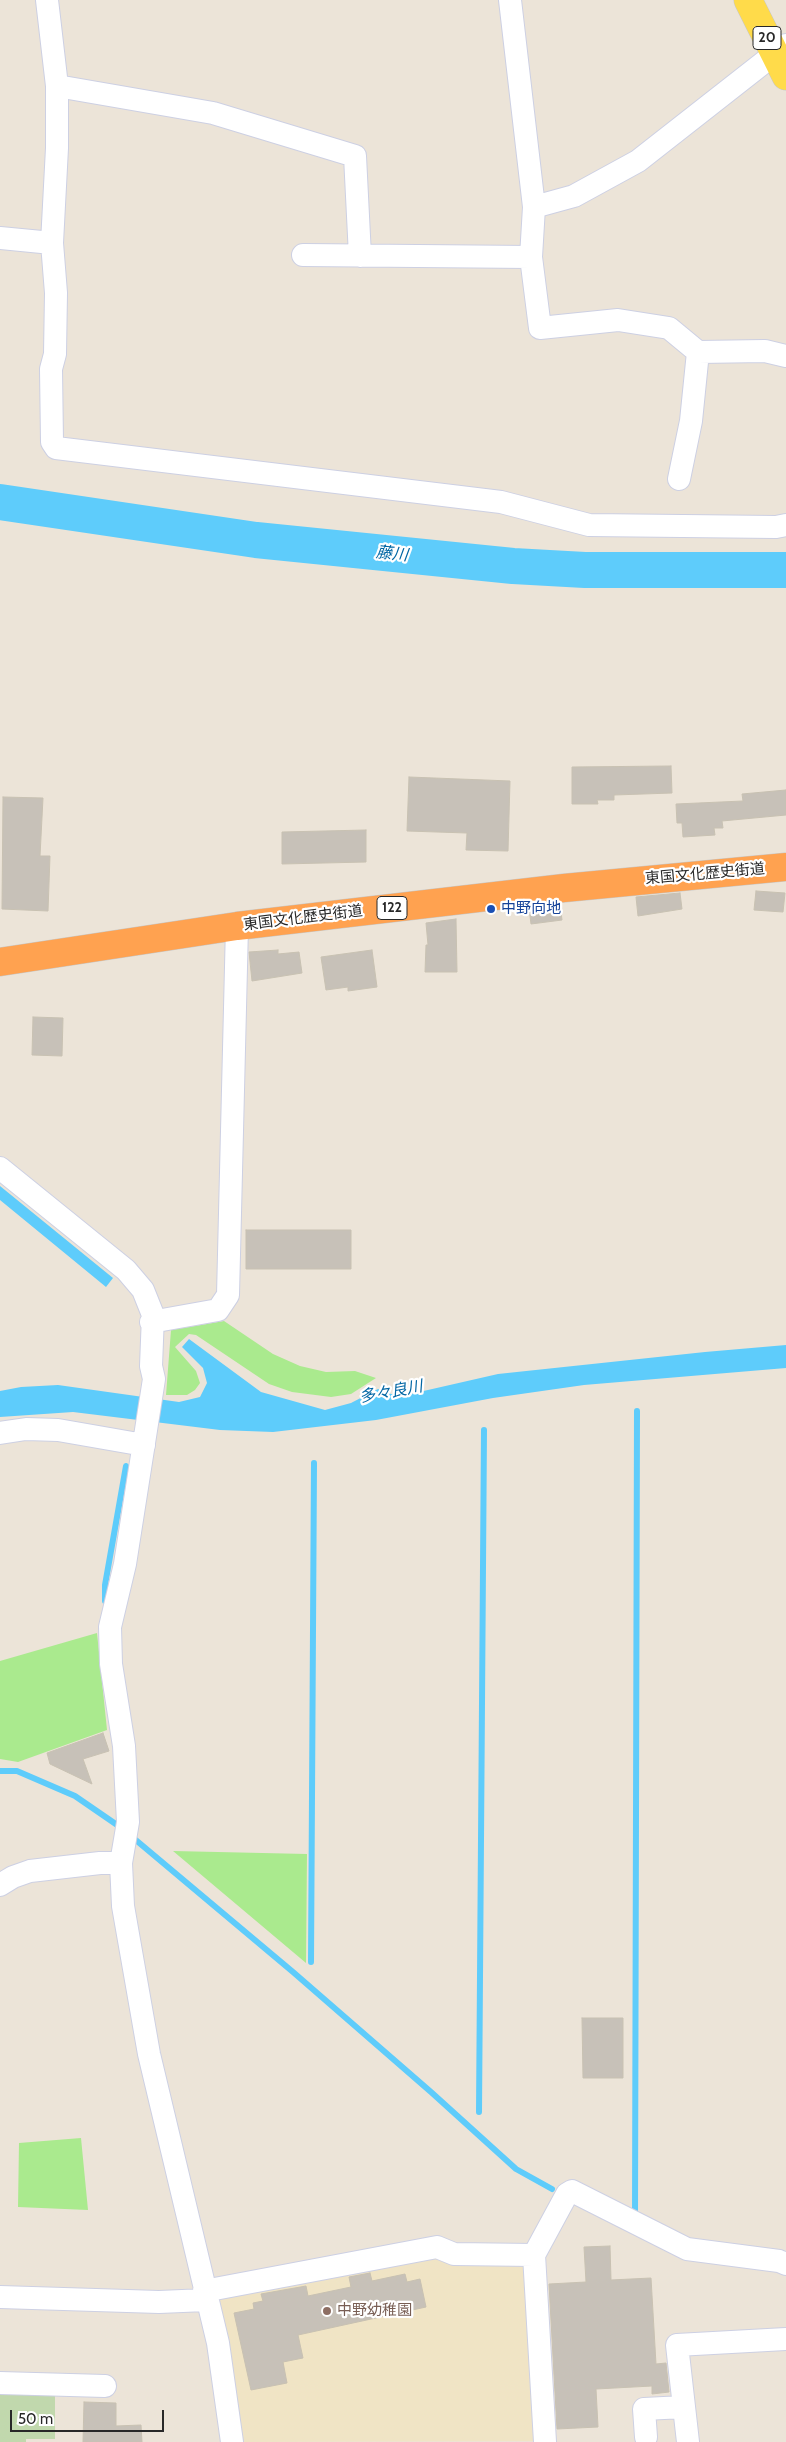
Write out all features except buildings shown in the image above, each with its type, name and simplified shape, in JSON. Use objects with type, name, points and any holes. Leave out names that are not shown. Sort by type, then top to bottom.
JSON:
[{"type":"highway","name":"東国文化歴史街道","points":[[0,962],[237,926],[564,888],[786,867]]},
{"type":"main road","name":"20","points":[[748,0],[782,59]]},
{"type":"street","points":[[46,0],[57,86],[57,148],[52,243],[56,293],[54,354],[51,369],[52,442],[56,448],[64,451],[501,502],[589,525],[776,527],[786,525]]},
{"type":"street","points":[[510,0],[534,207],[531,256],[540,328],[618,320],[669,328],[698,352],[765,351],[786,356]]},
{"type":"street","points":[[534,207],[574,196],[638,162],[782,59]]},
{"type":"street","points":[[57,86],[213,113],[355,156],[360,256]]},
{"type":"street","points":[[0,238],[52,243]]},
{"type":"street","points":[[303,256],[531,256]]},
{"type":"street","points":[[679,479],[691,421],[698,352]]},
{"type":"street","points":[[151,1322],[218,1310],[228,1295],[237,926]]},
{"type":"street","points":[[0,1168],[126,1270],[143,1290],[153,1314],[151,1322],[151,1366],[154,1379],[125,1564],[110,1627],[111,1664],[124,1746],[128,1813],[121,1863],[123,1906],[148,2054],[218,2344],[232,2442]]},
{"type":"street","points":[[0,1433],[26,1429],[58,1430],[144,1441]]},
{"type":"street","points":[[0,1885],[13,1877],[30,1871],[100,1863],[121,1863]]},
{"type":"street","points":[[545,2442],[534,2254],[567,2194],[572,2191],[686,2249],[779,2261],[786,2264]]},
{"type":"street","points":[[0,2297],[159,2302],[205,2296],[437,2247],[454,2254],[534,2254]]},
{"type":"street","points":[[688,2442],[677,2344],[786,2338]]},
{"type":"street","points":[[0,2382],[105,2386]]},
{"type":"street","points":[[646,2437],[644,2409],[684,2407]]},
{"type":"shaded area","points":[[436,2253],[528,2261],[537,2441],[243,2442],[226,2339],[214,2295]]},
{"type":"green space","points":[[224,1321],[273,1354],[300,1366],[326,1372],[355,1371],[376,1378],[351,1394],[331,1397],[292,1392],[269,1384],[196,1335],[189,1334],[175,1347],[196,1371],[200,1383],[195,1390],[187,1395],[166,1395],[171,1330]]},
{"type":"green space","points":[[97,1633],[107,1730],[18,1762],[0,1759],[0,1661]]},
{"type":"green space","points":[[173,1851],[307,1854],[306,1963]]},
{"type":"green space","points":[[81,2138],[88,2210],[18,2207],[19,2143]]},
{"type":"green space","points":[[0,2391],[55,2393],[55,2439],[26,2439],[26,2442],[0,2442]]},
{"type":"water","points":[[0,1186],[113,1278],[106,1287],[0,1200]]},
{"type":"water","points":[[189,1339],[261,1392],[325,1410],[351,1403],[378,1389],[391,1394],[406,1395],[498,1374],[705,1352],[786,1345],[786,1368],[584,1385],[493,1398],[376,1420],[273,1432],[220,1430],[73,1412],[0,1417],[0,1391],[21,1387],[58,1385],[179,1402],[200,1397],[207,1383],[203,1368],[182,1347]]},
{"type":"waterway","name":"藤川","points":[[0,502],[256,540],[513,566],[585,570],[786,570]]},
{"type":"waterway","points":[[635,2212],[637,1411]]},
{"type":"waterway","points":[[479,2112],[484,1430]]},
{"type":"waterway","points":[[311,1962],[314,1463]]},
{"type":"waterway","points":[[105,1601],[105,1585],[126,1466]]},
{"type":"waterway","points":[[0,1771],[17,1771],[75,1796],[123,1829]]},
{"type":"waterway","points":[[131,1836],[293,1972],[516,2169],[552,2189]]},
{"type":"place","name":"中野向地","points":[[491,909]]},
{"type":"place","name":"中野幼稚園","points":[[327,2311]]},
{"type":"water label","name":"多々良川","points":[[391,1392]]}]
